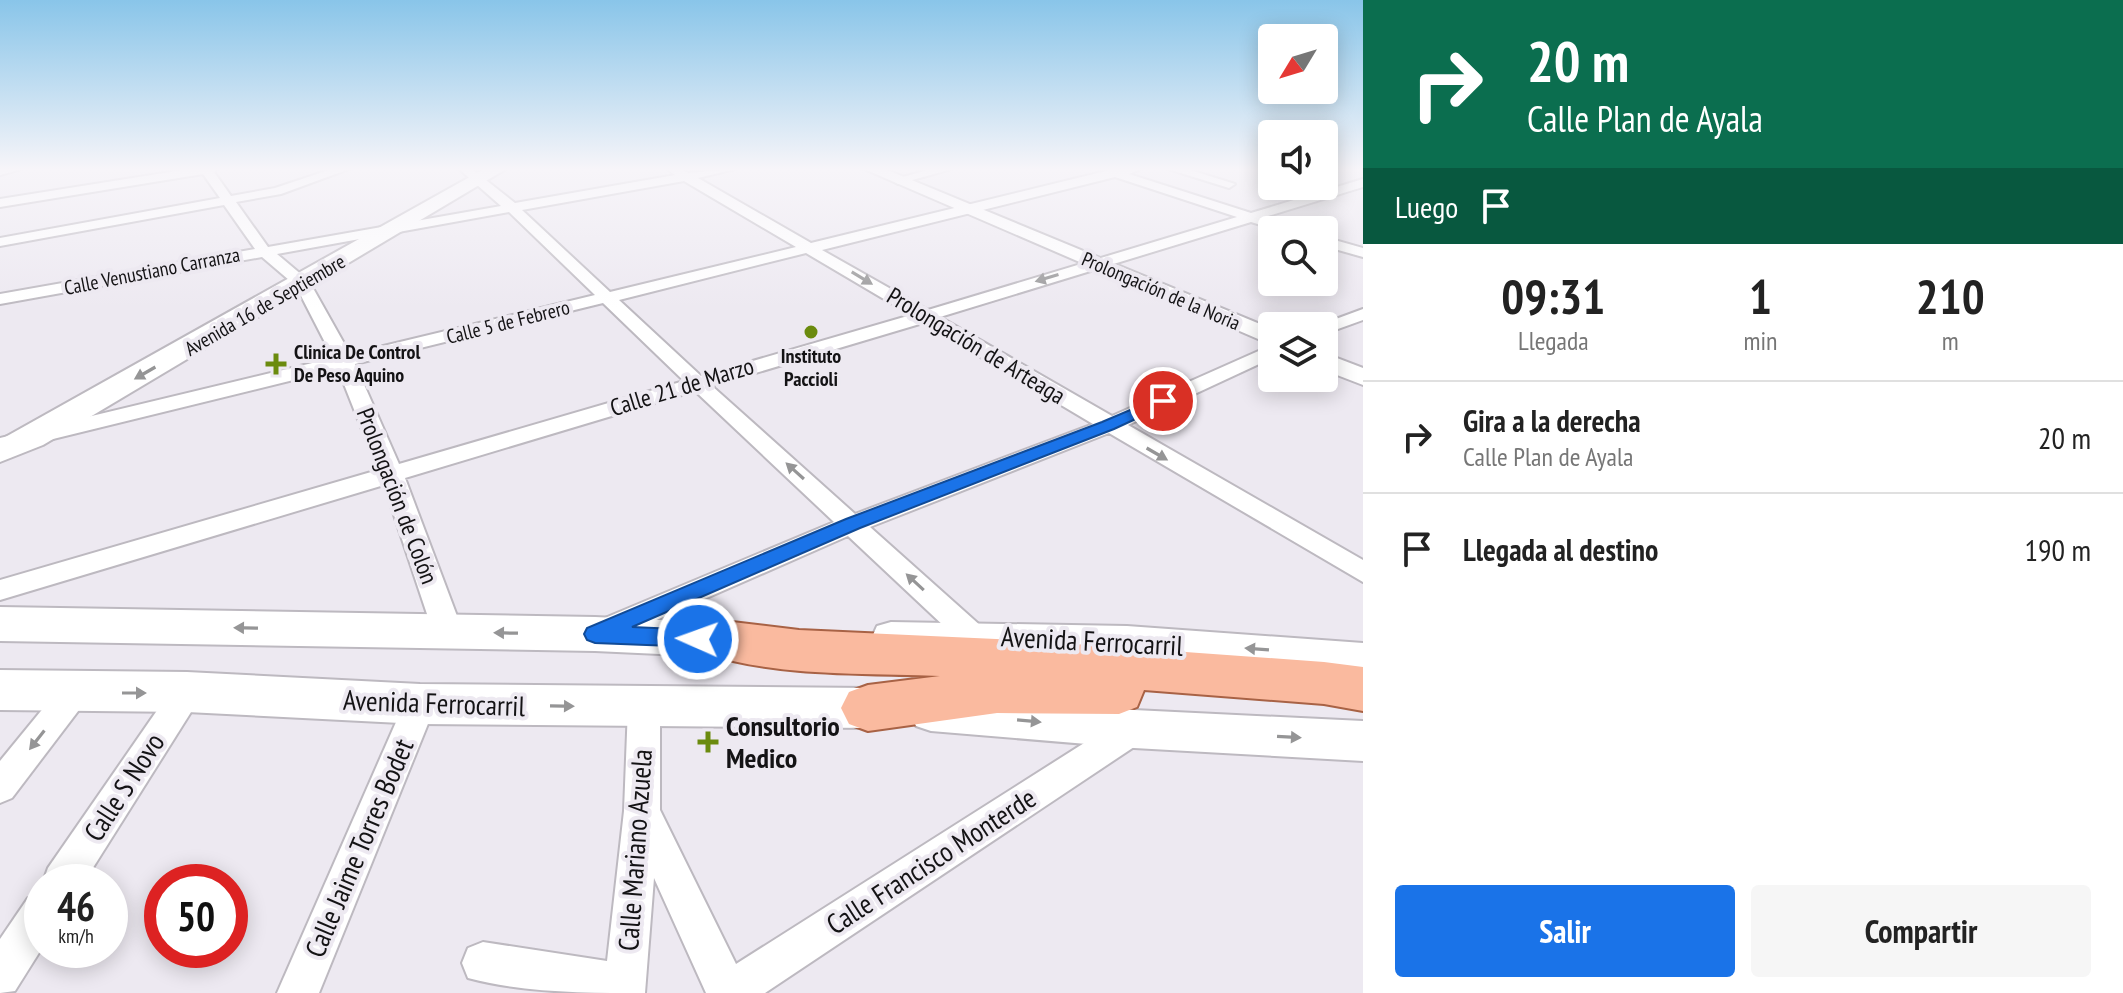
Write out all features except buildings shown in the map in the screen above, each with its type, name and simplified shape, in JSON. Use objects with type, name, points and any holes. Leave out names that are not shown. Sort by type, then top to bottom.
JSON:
[{"type":"main road","name":"Avenida 16 de Septiembre","points":[[0,454],[16,441],[303,284],[416,215]]},
{"type":"main road","name":"Avenida Ferrocarril","points":[[0,624],[595,634],[724,640],[799,650],[1019,660],[1351,700]]},
{"type":"main road","name":"Avenida Ferrocarril","points":[[0,690],[187,692],[420,704],[644,707],[868,708],[997,691],[1351,700]]},
{"type":"street","points":[[0,242],[148,215]]},
{"type":"street","name":"Prolongación de Colón","points":[[238,215],[263,250],[303,284],[344,361],[392,475],[448,632]]},
{"type":"street","name":"Calle Venustiano Carranza","points":[[0,299],[466,215]]},
{"type":"street","points":[[520,215],[972,635]]},
{"type":"street","name":"Prolongación de Arteaga","points":[[754,215],[1108,426],[1363,572]]},
{"type":"street","name":"Calle 5 de Febrero","points":[[16,441],[949,215]]},
{"type":"street","name":"Prolongación de la Noria","points":[[983,215],[1258,332]]},
{"type":"street","points":[[1246,215],[1258,219]]},
{"type":"street","name":"Calle 21 de Marzo","points":[[0,590],[1257,215]]},
{"type":"street","points":[[1338,245],[1363,253]]},
{"type":"street","points":[[1338,324],[1363,314]]},
{"type":"street","points":[[595,634],[853,524],[1108,426],[1258,357]]},
{"type":"street","points":[[1338,367],[1363,377]]},
{"type":"street","name":"Avenida Ferrocarril","points":[[724,640],[972,635],[1256,648],[1351,700]]},
{"type":"street","name":"Calle S Novo","points":[[74,864],[187,692]]},
{"type":"street","points":[[0,787],[74,693]]},
{"type":"street","name":"Avenida Ferrocarril","points":[[868,708],[1134,729],[1351,700]]},
{"type":"street","name":"Calle Jaime Torres Bodet","points":[[298,993],[420,704]]},
{"type":"street","name":"Calle Mariano Azuela","points":[[625,989],[642,811],[644,707]]},
{"type":"street","name":"Calle Francisco Monterde","points":[[728,993],[1134,729]]},
{"type":"street","points":[[642,811],[728,993]]},
{"type":"street","points":[[0,976],[24,939]]},
{"type":"street","points":[[483,963],[625,989]]},
{"type":"place","name":"Instituto Paccioli","points":[[811,332]]},
{"type":"place","name":"Clinica De Control De Peso Aquino","points":[[276,364]]},
{"type":"place","name":"Consultorio Medico","points":[[708,742]]},
{"type":"route","points":[[698,639],[595,634],[853,524],[1108,426],[1163,401]]}]
